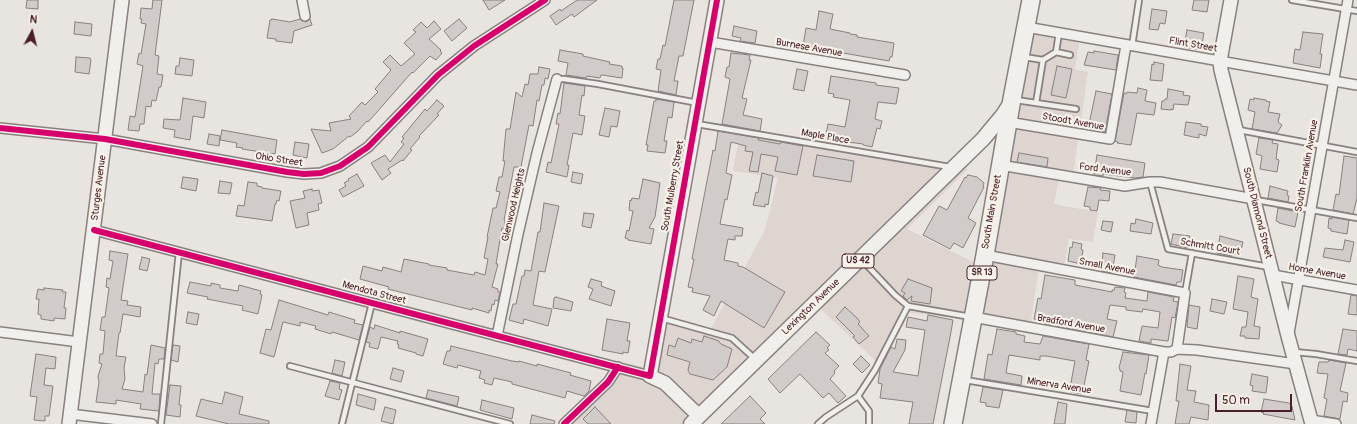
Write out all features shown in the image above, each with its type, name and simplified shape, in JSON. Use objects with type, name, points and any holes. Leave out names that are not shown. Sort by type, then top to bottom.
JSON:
[{"type":"highway","name":"South Main Street","points":[[953,424],[985,255],[1008,122],[1032,0]]},
{"type":"main road","name":"Lexington Avenue","points":[[695,420],[984,139],[1012,101]]},
{"type":"street","name":"Sturges Avenue","points":[[69,419],[122,0]]},
{"type":"street","points":[[302,0],[305,16]]},
{"type":"street","name":"Ohio Street","points":[[0,128],[105,139],[287,172],[304,174],[321,173],[340,166],[368,147],[438,75],[474,46],[545,0]]},
{"type":"street","name":"South Mulberry Street","points":[[650,376],[717,0]]},
{"type":"street","name":"South Diamond Street","points":[[1231,0],[1220,61],[1288,336],[1312,422]]},
{"type":"street","name":"South Franklin Avenue","points":[[1288,336],[1348,5]]},
{"type":"street","name":"Flint Street","points":[[1026,27],[1357,85]]},
{"type":"street","name":"Burnese Avenue","points":[[710,42],[905,75]]},
{"type":"street","name":"Stoodt Avenue","points":[[1008,122],[1110,139],[1129,45]]},
{"type":"street","name":"Glenwood Heights","points":[[497,336],[518,234],[537,153],[557,79]]},
{"type":"street","name":"Ford Avenue","points":[[1000,165],[1125,186],[1160,182],[1254,199]]},
{"type":"street","name":"Mendota Street","points":[[94,230],[650,376],[665,383],[695,420]]},
{"type":"street","name":"Small Avenue","points":[[985,255],[1185,293]]},
{"type":"street","name":"Home Avenue","points":[[1272,271],[1298,279],[1357,290]]},
{"type":"street","points":[[1177,349],[1185,293]]},
{"type":"street","name":"Bradford Avenue","points":[[973,317],[1164,352]]},
{"type":"street","points":[[0,332],[79,342]]},
{"type":"street","points":[[1151,424],[1164,352],[1171,352],[1177,349],[1294,358]]},
{"type":"street","points":[[564,424],[608,382],[618,368]]},
{"type":"street","points":[[69,419],[152,424]]},
{"type":"street","points":[[1312,422],[1336,424]]},
{"type":"lane","points":[[1129,45],[1139,0]]},
{"type":"lane","points":[[1292,0],[1348,5],[1357,11]]},
{"type":"lane","points":[[1056,52],[1059,33]]},
{"type":"lane","points":[[1021,56],[1043,60],[1056,52],[1070,55]]},
{"type":"lane","points":[[1036,103],[1043,60]]},
{"type":"lane","points":[[557,79],[598,84],[698,103]]},
{"type":"lane","points":[[1012,101],[1036,103],[1076,110]]},
{"type":"lane","name":"Maple Place","points":[[694,124],[954,168]]},
{"type":"lane","points":[[1236,130],[1357,152]]},
{"type":"lane","name":"Schmitt Court","points":[[1150,182],[1168,249],[1272,271]]},
{"type":"lane","points":[[1254,199],[1357,218]]},
{"type":"lane","points":[[161,424],[179,252]]},
{"type":"lane","points":[[1185,293],[1192,253]]},
{"type":"lane","points":[[860,259],[895,295],[908,306],[973,317]]},
{"type":"lane","points":[[342,424],[372,303]]},
{"type":"lane","points":[[818,424],[858,396],[875,370],[908,306]]},
{"type":"lane","points":[[660,318],[732,338],[756,360]]},
{"type":"lane","points":[[1294,358],[1316,354],[1357,361]]},
{"type":"lane","points":[[290,366],[510,424]]},
{"type":"lane","name":"Minerva Avenue","points":[[961,380],[1153,411]]},
{"type":"lane","points":[[858,396],[869,411],[869,424]]},
{"type":"shaded area","points":[[1021,32],[1079,43],[1075,69],[1088,72],[1072,181],[1059,179],[1054,204],[1098,212],[1093,242],[1069,239],[1063,271],[1039,267],[1030,329],[904,312],[877,362],[814,303],[694,424],[570,424],[631,364],[655,370],[662,322],[708,334],[765,230],[778,178],[733,171],[740,133],[968,169],[907,229],[977,264],[998,114],[1006,99]]},
{"type":"building","points":[[27,0],[38,0],[38,9],[26,8]]},
{"type":"building","points":[[153,0],[162,0],[155,55],[159,56],[157,74],[163,75],[161,87],[159,87],[156,101],[152,100],[151,107],[146,106],[144,124],[140,124],[139,131],[128,130],[130,116],[135,117],[143,66],[137,64],[139,53],[141,54],[146,24],[141,23],[141,8],[152,9]]},
{"type":"building","points":[[483,0],[505,0],[489,10]]},
{"type":"building","points":[[577,0],[597,0],[574,17],[572,14],[556,25],[550,16],[560,9],[561,11]]},
{"type":"building","points":[[674,0],[694,0],[683,56],[679,56],[674,81],[678,81],[676,95],[658,91],[661,70],[656,69],[663,45],[665,46]]},
{"type":"building","points":[[1194,0],[1209,0],[1207,12],[1192,10]]},
{"type":"building","points":[[1152,9],[1167,11],[1165,24],[1160,23],[1158,30],[1149,29]]},
{"type":"building","points":[[819,11],[833,14],[830,29],[857,35],[857,37],[894,43],[892,57],[890,57],[889,61],[803,46],[806,28],[816,30]]},
{"type":"building","points":[[300,19],[306,22],[310,19],[312,25],[294,31],[292,43],[276,41],[276,39],[267,38],[270,20],[290,22]]},
{"type":"building","points":[[459,19],[467,28],[452,41],[444,31]]},
{"type":"building","points":[[434,21],[441,29],[429,39],[441,50],[440,51],[442,53],[436,60],[430,56],[413,73],[412,72],[368,122],[367,121],[357,132],[350,137],[349,136],[333,149],[322,153],[311,129],[331,131],[329,123],[351,119],[349,116],[362,102],[365,105],[378,92],[375,89],[391,70],[383,62],[390,55],[401,66],[415,54],[404,43],[416,32],[413,30],[421,22],[427,28]]},
{"type":"building","points":[[75,22],[92,24],[91,36],[74,34]]},
{"type":"building","points":[[734,26],[757,31],[755,43],[740,41],[741,38],[732,36]]},
{"type":"building","points":[[1187,30],[1204,33],[1201,50],[1184,47]]},
{"type":"building","points":[[1303,32],[1323,34],[1320,54],[1322,54],[1320,68],[1293,63],[1295,49],[1300,50]]},
{"type":"building","points":[[560,50],[583,54],[583,56],[610,62],[609,64],[622,66],[622,78],[601,75],[600,78],[587,76],[586,78],[566,75],[568,63],[558,61]]},
{"type":"building","points":[[1094,51],[1118,55],[1116,70],[1084,65],[1088,52],[1094,53]]},
{"type":"building","points":[[731,53],[750,55],[749,60],[751,60],[742,98],[747,99],[743,115],[762,119],[760,131],[722,124],[730,79],[725,77],[727,67],[729,67]]},
{"type":"building","points":[[76,57],[90,58],[89,74],[75,72]]},
{"type":"building","points":[[180,58],[194,60],[192,76],[175,74],[176,66],[179,66]]},
{"type":"building","points":[[1154,62],[1164,64],[1162,81],[1150,80],[1152,64],[1154,65]]},
{"type":"building","points":[[1057,66],[1072,69],[1066,98],[1051,95]]},
{"type":"building","points":[[539,67],[550,69],[548,79],[545,78],[544,85],[542,85],[539,101],[537,100],[533,126],[529,125],[521,167],[514,167],[504,220],[504,229],[502,228],[496,264],[498,264],[492,287],[498,289],[498,292],[500,292],[498,301],[495,300],[494,305],[492,304],[491,311],[489,310],[489,313],[472,308],[472,310],[388,289],[389,287],[360,279],[363,266],[382,271],[383,267],[401,272],[404,259],[447,268],[447,270],[474,275],[475,272],[485,275],[488,259],[484,258],[487,237],[493,208],[496,208],[500,192],[496,191],[499,177],[502,177],[505,161],[503,161],[506,129],[510,129],[516,92],[522,97],[525,84],[528,85],[530,74],[538,74]]},
{"type":"building","points":[[797,69],[808,71],[804,91],[793,89]]},
{"type":"building","points":[[831,76],[899,88],[896,104],[878,102],[875,119],[882,121],[880,129],[877,128],[872,147],[863,144],[825,139],[828,124],[845,127],[850,100],[833,97],[834,94],[828,93]]},
{"type":"building","points":[[564,83],[585,86],[579,115],[585,116],[582,135],[573,133],[567,165],[569,165],[567,177],[546,172],[548,162],[551,163],[559,124],[556,124],[558,113],[560,114]]},
{"type":"building","points":[[1138,88],[1147,90],[1145,101],[1156,103],[1154,115],[1137,113],[1131,145],[1117,143],[1118,142],[1115,141],[1124,93],[1137,93]]},
{"type":"building","points":[[1168,89],[1184,92],[1183,95],[1190,96],[1188,105],[1174,104],[1173,110],[1161,109],[1162,101],[1167,99]]},
{"type":"building","points":[[1096,91],[1112,94],[1105,132],[1088,129]]},
{"type":"building","points":[[183,98],[206,102],[204,118],[193,116],[190,140],[174,137],[175,130],[163,128],[164,119],[180,120]]},
{"type":"building","points":[[1254,98],[1270,102],[1268,112],[1280,114],[1278,122],[1282,125],[1277,133],[1252,129],[1255,112],[1248,110],[1250,99],[1254,100]]},
{"type":"building","points":[[656,99],[674,102],[672,118],[668,117],[664,141],[667,141],[665,153],[647,151],[648,145],[646,145],[654,101],[656,101]]},
{"type":"building","points":[[437,100],[444,106],[437,114],[439,115],[419,136],[420,137],[410,149],[412,150],[403,161],[402,160],[388,169],[391,173],[382,180],[371,163],[385,155],[390,162],[404,144],[401,142],[404,138],[402,137],[425,109],[427,111]]},
{"type":"building","points":[[605,108],[620,111],[617,127],[611,126],[609,137],[599,135]]},
{"type":"building","points":[[1186,122],[1201,124],[1201,126],[1208,127],[1206,136],[1199,134],[1199,138],[1184,135]]},
{"type":"building","points":[[222,130],[277,140],[275,154],[242,149],[243,148],[236,147],[237,143],[220,140]]},
{"type":"building","points":[[718,131],[759,138],[758,140],[780,144],[781,142],[803,146],[797,175],[775,171],[778,157],[761,154],[758,172],[749,171],[753,152],[745,151],[746,146],[731,142],[726,173],[732,175],[720,224],[743,228],[742,236],[735,236],[735,240],[728,239],[724,260],[738,263],[738,266],[743,267],[785,292],[764,328],[721,301],[714,316],[703,310],[710,296],[692,292],[693,288],[688,287],[694,259],[692,259],[696,238]]},
{"type":"building","points":[[209,134],[220,136],[219,146],[207,144]]},
{"type":"building","points":[[1259,138],[1273,140],[1272,143],[1278,144],[1276,159],[1279,160],[1277,172],[1260,169],[1262,156],[1256,154]]},
{"type":"building","points":[[295,142],[309,144],[307,158],[293,155]]},
{"type":"building","points":[[1019,153],[1048,158],[1047,167],[1017,162]]},
{"type":"building","points":[[817,155],[854,161],[851,182],[813,176]]},
{"type":"building","points":[[1097,155],[1145,163],[1143,177],[1135,178],[1103,174],[1103,176],[1094,175]]},
{"type":"building","points":[[1344,156],[1357,158],[1357,198],[1353,214],[1333,210],[1336,194],[1339,195]]},
{"type":"building","points":[[573,172],[583,174],[581,184],[571,182]]},
{"type":"building","points":[[762,173],[773,176],[768,205],[765,204],[765,207],[753,205],[756,192],[758,193]]},
{"type":"building","points":[[357,174],[364,186],[343,197],[339,190],[346,186],[344,183],[349,180],[348,179]]},
{"type":"building","points":[[968,175],[977,177],[984,183],[984,187],[968,218],[976,223],[963,248],[954,243],[950,249],[923,235],[939,206],[947,210],[965,177],[966,178]]},
{"type":"building","points":[[183,177],[198,179],[196,191],[181,188]]},
{"type":"building","points":[[643,179],[660,183],[655,217],[649,228],[654,229],[651,244],[628,240],[625,238],[627,230],[629,231],[633,211],[629,210],[630,200],[631,201],[632,198],[639,199]]},
{"type":"building","points":[[220,181],[232,183],[230,194],[218,193]]},
{"type":"building","points":[[248,182],[257,183],[257,186],[262,188],[281,191],[279,201],[277,200],[275,204],[272,221],[236,216],[238,205],[244,206]]},
{"type":"building","points":[[1270,186],[1288,191],[1288,202],[1268,198]]},
{"type":"building","points":[[1088,187],[1101,188],[1100,190],[1110,191],[1109,201],[1099,200],[1097,211],[1090,210],[1090,207],[1084,206]]},
{"type":"building","points":[[312,189],[312,191],[319,190],[322,203],[318,204],[319,210],[307,213],[309,225],[296,228],[290,201],[305,198],[303,191]]},
{"type":"building","points":[[544,203],[559,206],[545,272],[539,271],[533,305],[552,309],[548,326],[524,319],[523,324],[509,320],[513,304],[516,304],[522,276],[524,276],[525,270],[531,271],[538,232],[540,232]]},
{"type":"building","points":[[1278,208],[1298,212],[1295,227],[1276,221]]},
{"type":"building","points":[[584,213],[594,214],[591,228],[582,226]]},
{"type":"building","points":[[1332,217],[1349,220],[1347,234],[1331,231],[1331,229],[1328,228],[1329,218],[1332,219]]},
{"type":"building","points":[[1136,219],[1153,223],[1151,234],[1130,231],[1131,223],[1135,224]]},
{"type":"building","points":[[1103,221],[1113,222],[1111,232],[1101,230]]},
{"type":"building","points":[[1173,234],[1190,236],[1188,248],[1171,244]]},
{"type":"building","points":[[1220,236],[1243,242],[1240,255],[1233,254],[1232,256],[1217,253]]},
{"type":"building","points":[[1345,240],[1354,242],[1350,262],[1323,257],[1325,248],[1343,250]]},
{"type":"building","points":[[1073,242],[1082,244],[1081,249],[1083,250],[1081,264],[1068,261],[1070,247],[1072,248]]},
{"type":"building","points":[[110,251],[128,254],[121,300],[128,301],[127,305],[141,307],[140,317],[123,314],[116,356],[126,357],[124,368],[125,379],[122,389],[143,392],[151,345],[165,348],[164,359],[159,359],[158,364],[155,363],[152,394],[160,394],[159,411],[140,409],[141,404],[116,400],[116,404],[96,402],[99,382],[98,376],[102,364],[99,363],[100,354],[103,354],[105,331],[100,330],[102,317],[105,317],[109,288],[106,287],[107,278],[110,279],[113,261],[109,260]]},
{"type":"building","points":[[1103,253],[1115,255],[1112,273],[1101,271]]},
{"type":"building","points":[[1137,256],[1159,260],[1158,265],[1162,267],[1183,270],[1181,282],[1177,282],[1176,285],[1134,277]]},
{"type":"building","points":[[142,257],[150,259],[147,271],[139,269]]},
{"type":"building","points":[[1045,275],[1075,280],[1075,285],[1112,292],[1115,287],[1125,288],[1125,298],[1147,301],[1148,292],[1174,297],[1173,301],[1178,302],[1175,318],[1172,317],[1168,341],[1151,339],[1151,343],[1139,341],[1142,326],[1158,328],[1160,312],[1143,309],[1142,312],[1126,310],[1126,307],[1110,305],[1107,319],[1117,321],[1113,337],[1045,324],[1045,321],[1034,319],[1038,298],[1041,299]]},
{"type":"building","points":[[1238,276],[1254,279],[1251,297],[1258,299],[1254,326],[1260,327],[1259,339],[1240,336],[1242,327],[1246,327],[1248,312],[1233,309]]},
{"type":"building","points":[[591,279],[602,282],[601,286],[615,291],[611,306],[589,299],[593,289],[588,287]]},
{"type":"building","points":[[908,279],[932,288],[930,304],[911,301],[912,296],[907,300],[903,296],[905,293],[901,291]]},
{"type":"building","points":[[190,282],[211,286],[211,283],[220,285],[220,288],[238,291],[239,285],[261,291],[260,294],[262,295],[258,314],[242,310],[243,306],[207,299],[208,297],[187,293]]},
{"type":"building","points":[[44,288],[63,290],[62,292],[66,292],[64,308],[66,308],[65,319],[54,318],[54,321],[41,319],[41,315],[38,314],[39,299],[36,299],[38,289],[44,290]]},
{"type":"building","points":[[1351,295],[1357,296],[1357,315],[1348,314]]},
{"type":"building","points":[[556,297],[573,302],[571,311],[553,308],[554,298]]},
{"type":"building","points":[[1212,299],[1227,302],[1224,314],[1210,311]]},
{"type":"building","points":[[279,300],[328,315],[329,312],[355,320],[354,323],[363,325],[359,340],[332,332],[331,334],[315,329],[316,326],[300,322],[300,326],[283,322],[274,357],[260,353],[266,329],[271,330]]},
{"type":"building","points":[[1189,305],[1200,307],[1197,329],[1187,327]]},
{"type":"building","points":[[845,307],[857,318],[860,322],[858,324],[869,336],[859,344],[853,337],[855,336],[836,317]]},
{"type":"building","points":[[188,312],[199,314],[197,325],[186,323]]},
{"type":"building","points":[[928,315],[953,320],[951,332],[933,424],[909,424],[913,402],[880,398],[882,384],[878,383],[880,369],[891,347],[895,349],[897,339],[906,340],[905,350],[893,372],[918,376],[925,330],[906,327],[908,317],[927,321]]},
{"type":"building","points":[[607,319],[630,323],[627,341],[630,341],[628,353],[623,352],[623,354],[602,350]]},
{"type":"building","points":[[375,325],[400,333],[400,331],[428,339],[423,356],[398,348],[398,341],[381,337],[378,349],[369,347],[370,343],[366,342],[370,327],[374,329]]},
{"type":"building","points":[[997,329],[1016,332],[1016,334],[1025,336],[1024,342],[1040,344],[1043,336],[1089,344],[1086,360],[1089,361],[1081,394],[1071,392],[1072,388],[1070,388],[1075,361],[1046,356],[1040,356],[1040,360],[1009,355],[1006,373],[1022,376],[1021,385],[984,379],[988,354],[992,355]]},
{"type":"building","points":[[1343,329],[1357,331],[1357,351],[1348,349],[1347,355],[1338,354]]},
{"type":"building","points":[[816,332],[830,345],[827,348],[829,350],[825,353],[839,366],[834,371],[835,373],[830,379],[846,396],[838,403],[829,393],[823,398],[800,374],[780,393],[768,379]]},
{"type":"building","points":[[704,336],[719,341],[721,344],[732,349],[727,367],[713,380],[690,374],[688,370],[690,362],[667,355],[669,345],[675,347],[678,338],[691,343],[692,339],[702,342]]},
{"type":"building","points":[[173,345],[180,346],[178,362],[171,360]]},
{"type":"building","points":[[451,346],[512,361],[519,361],[537,366],[537,364],[571,373],[570,375],[591,381],[589,391],[584,396],[567,391],[565,398],[494,378],[492,385],[484,383],[485,380],[479,378],[481,371],[458,365],[457,368],[443,364],[447,351],[450,351]]},
{"type":"building","points":[[1123,352],[1149,355],[1141,395],[1120,391],[1123,372],[1120,371],[1119,368]]},
{"type":"building","points":[[36,354],[56,357],[55,369],[46,368],[44,385],[53,386],[49,416],[45,416],[45,421],[34,420],[37,397],[30,396]]},
{"type":"building","points":[[861,356],[870,365],[862,373],[853,364]]},
{"type":"building","points":[[335,360],[345,362],[342,376],[332,373]]},
{"type":"building","points":[[1329,360],[1346,363],[1340,391],[1348,393],[1347,402],[1343,401],[1340,419],[1324,416],[1327,399],[1324,398],[1328,374],[1317,373],[1319,362],[1328,362]]},
{"type":"building","points":[[1180,364],[1191,366],[1187,390],[1196,391],[1194,402],[1209,405],[1208,420],[1191,417],[1189,424],[1175,424],[1179,401],[1176,401]]},
{"type":"building","points":[[393,368],[404,371],[401,382],[390,379]]},
{"type":"building","points":[[1252,374],[1268,377],[1266,393],[1252,391],[1253,386],[1250,385]]},
{"type":"building","points":[[330,381],[340,383],[339,389],[342,390],[339,400],[325,396]]},
{"type":"building","points":[[170,385],[181,386],[179,405],[181,405],[180,417],[166,415]]},
{"type":"building","points":[[983,387],[1003,390],[999,408],[986,406],[986,403],[980,402]]},
{"type":"building","points":[[428,390],[459,397],[457,406],[426,398]]},
{"type":"building","points":[[225,392],[243,397],[239,414],[269,421],[269,424],[229,424],[196,416],[201,399],[222,404]]},
{"type":"building","points":[[358,394],[376,399],[374,410],[356,405]]},
{"type":"building","points":[[750,396],[766,413],[760,419],[765,424],[721,424]]},
{"type":"building","points":[[1264,399],[1289,403],[1292,406],[1295,420],[1263,414],[1264,413],[1261,412]]},
{"type":"building","points":[[482,400],[514,408],[512,419],[480,410]]},
{"type":"building","points":[[1058,402],[1067,404],[1065,424],[1054,424]]},
{"type":"building","points":[[385,407],[396,410],[393,424],[381,421]]},
{"type":"building","points":[[595,407],[611,424],[588,424],[583,419]]},
{"type":"building","points":[[1127,410],[1137,412],[1136,423],[1125,422]]},
{"type":"building","points":[[532,415],[555,421],[554,424],[530,424]]},
{"type":"cycle path","points":[[0,128],[105,139],[287,172],[304,174],[321,173],[340,166],[368,147],[438,75],[474,46],[545,0]]},
{"type":"cycle path","points":[[94,230],[650,376],[717,0]]},
{"type":"cycle path","points":[[564,424],[608,382],[618,367]]}]
